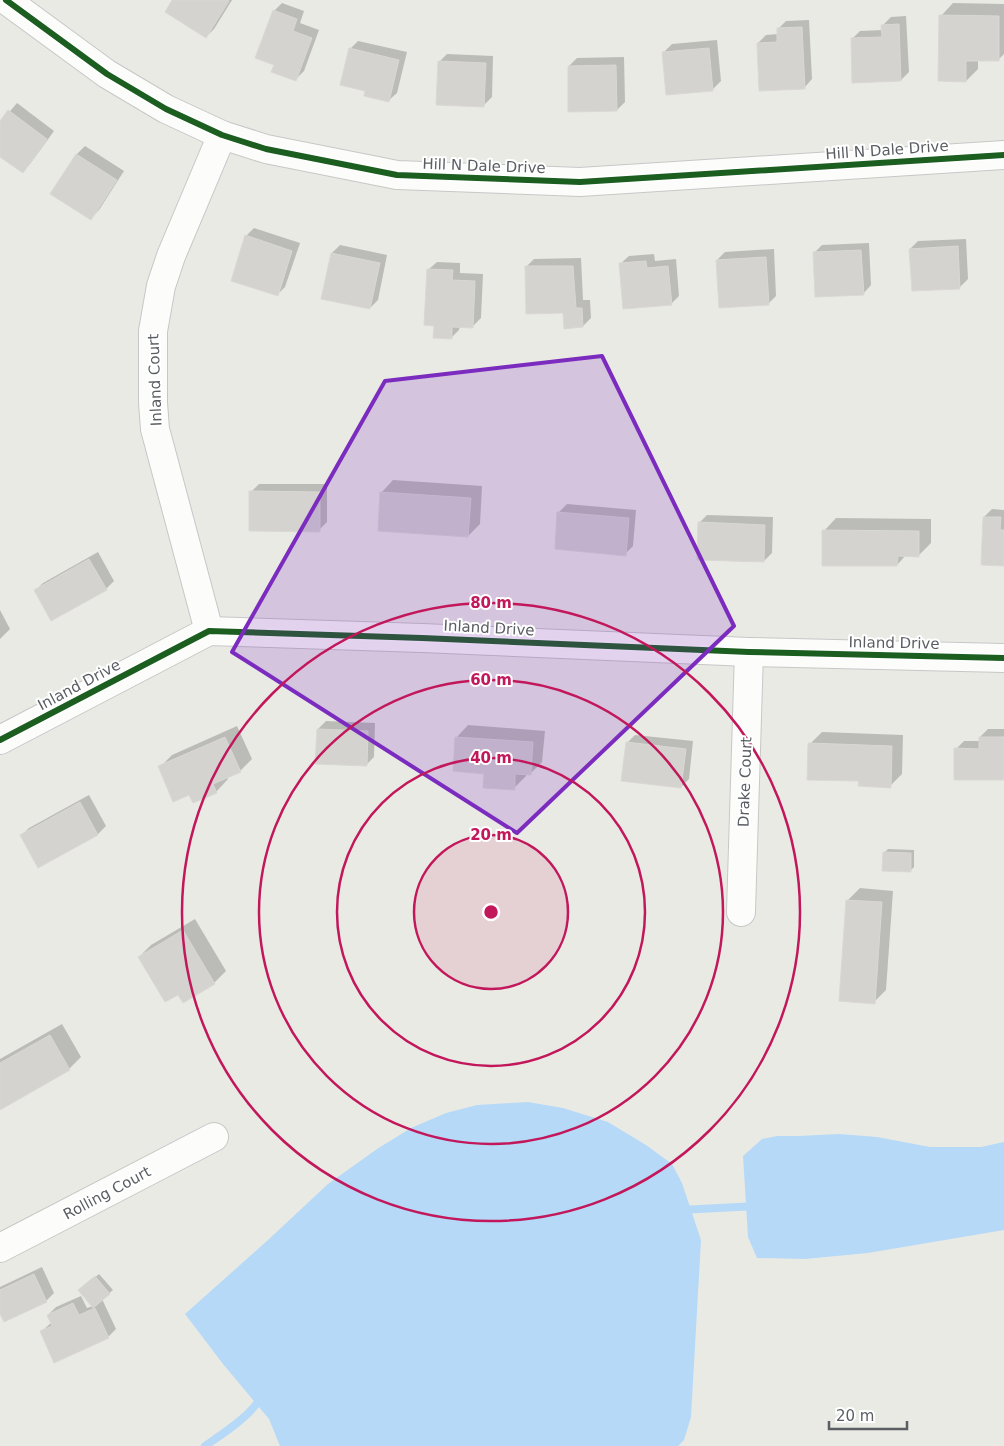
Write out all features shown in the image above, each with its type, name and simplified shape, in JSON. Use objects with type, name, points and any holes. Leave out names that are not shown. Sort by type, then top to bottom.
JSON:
[{"type":"street","name":"Hill N Dale Drive","points":[[6,0],[107,74],[166,109],[222,135],[266,149],[397,175],[580,182],[1004,155]]},
{"type":"street","name":"Inland Court","points":[[208,631],[155,428],[153,331],[161,286],[171,256],[222,135]]},
{"type":"street","name":"Inland Drive","points":[[0,740],[208,631],[749,652],[1004,658]]},
{"type":"street","name":"Drake Court","points":[[741,912],[749,652]]},
{"type":"street","name":"Rolling Court","points":[[0,1248],[214,1137]]},
{"type":"highlighted area","points":[[602,356],[734,626],[517,833],[232,652],[385,381]]},
{"type":"water","points":[[528,1102],[563,1108],[608,1122],[646,1145],[672,1164],[682,1183],[701,1240],[691,1417],[684,1440],[678,1446],[280,1446],[269,1419],[223,1364],[185,1314],[328,1184],[377,1149],[411,1128],[446,1113],[477,1105]]},
{"type":"water","points":[[839,1134],[877,1137],[930,1147],[981,1147],[1004,1142],[1004,1230],[868,1253],[805,1259],[757,1258],[748,1237],[743,1156],[762,1139],[777,1136]]},
{"type":"building","points":[[172,0],[229,1],[206,38],[165,12]]},
{"type":"building","points":[[273,10],[297,19],[293,31],[312,38],[296,81],[271,72],[274,65],[255,58]]},
{"type":"building","points":[[939,15],[999,16],[999,61],[966,61],[966,82],[938,81]]},
{"type":"building","points":[[899,24],[901,81],[852,83],[851,38],[882,37],[881,25]]},
{"type":"building","points":[[802,27],[805,89],[759,91],[757,43],[777,42],[777,28]]},
{"type":"building","points":[[349,48],[399,60],[389,102],[364,96],[365,91],[340,85]]},
{"type":"building","points":[[709,48],[713,91],[666,95],[662,52]]},
{"type":"building","points":[[438,61],[486,63],[484,107],[436,105]]},
{"type":"building","points":[[616,65],[617,111],[568,112],[568,66]]},
{"type":"building","points":[[8,110],[47,139],[23,173],[0,157],[0,121]]},
{"type":"building","points":[[76,154],[117,180],[91,220],[50,194]]},
{"type":"building","points":[[245,235],[292,251],[278,296],[231,281]]},
{"type":"building","points":[[958,246],[960,289],[912,291],[909,249]]},
{"type":"building","points":[[861,250],[864,295],[815,297],[813,252]]},
{"type":"building","points":[[331,253],[380,263],[370,309],[321,299]]},
{"type":"building","points":[[766,257],[769,305],[719,308],[716,260]]},
{"type":"building","points":[[646,261],[647,268],[668,266],[672,305],[623,309],[619,263]]},
{"type":"building","points":[[525,266],[573,266],[576,308],[582,308],[583,327],[564,329],[563,313],[526,314]]},
{"type":"building","points":[[427,269],[453,270],[452,280],[475,281],[473,328],[452,327],[452,339],[433,338],[434,326],[424,325]]},
{"type":"building","points":[[249,491],[320,492],[320,532],[249,531]]},
{"type":"building","points":[[380,492],[471,498],[468,537],[378,531]]},
{"type":"building","points":[[557,512],[629,518],[626,556],[555,549]]},
{"type":"building","points":[[983,517],[1001,517],[1000,530],[1004,530],[1004,566],[981,565]]},
{"type":"building","points":[[698,522],[765,525],[764,562],[697,560]]},
{"type":"building","points":[[822,530],[919,531],[919,557],[898,556],[897,566],[822,566]]},
{"type":"building","points":[[89,559],[107,590],[51,621],[34,590]]},
{"type":"building","points":[[317,729],[368,731],[367,766],[315,764]]},
{"type":"building","points":[[225,737],[241,772],[213,784],[217,793],[193,803],[189,795],[173,802],[158,766]]},
{"type":"building","points":[[455,737],[533,742],[531,775],[515,774],[515,790],[483,788],[484,774],[453,771]]},
{"type":"building","points":[[979,737],[1004,737],[1004,780],[954,780],[954,748],[979,749]]},
{"type":"building","points":[[626,742],[686,749],[681,788],[621,781]]},
{"type":"building","points":[[808,743],[892,746],[891,788],[858,786],[859,781],[807,780]]},
{"type":"building","points":[[80,802],[98,835],[38,868],[20,835]]},
{"type":"building","points":[[883,852],[911,853],[911,872],[882,871]]},
{"type":"building","points":[[846,900],[882,902],[875,1004],[839,1001]]},
{"type":"building","points":[[183,930],[215,984],[183,1003],[178,995],[165,1002],[138,957]]},
{"type":"building","points":[[50,1035],[70,1070],[0,1110],[0,1063]]},
{"type":"building","points":[[34,1274],[47,1302],[4,1322],[0,1314],[0,1290]]},
{"type":"building","points":[[95,1276],[110,1294],[93,1308],[78,1290]]},
{"type":"building","points":[[73,1303],[79,1315],[95,1308],[109,1338],[54,1363],[40,1331],[52,1326],[47,1315]]},
{"type":"waterway","points":[[681,1210],[757,1206]]},
{"type":"waterway","points":[[205,1446],[243,1418],[261,1397]]},
{"type":"cycle path","points":[[6,0],[107,74],[166,109],[222,135],[266,149],[397,175],[580,182],[1004,155]]},
{"type":"cycle path","points":[[0,740],[209,631],[749,652],[1004,658]]}]
